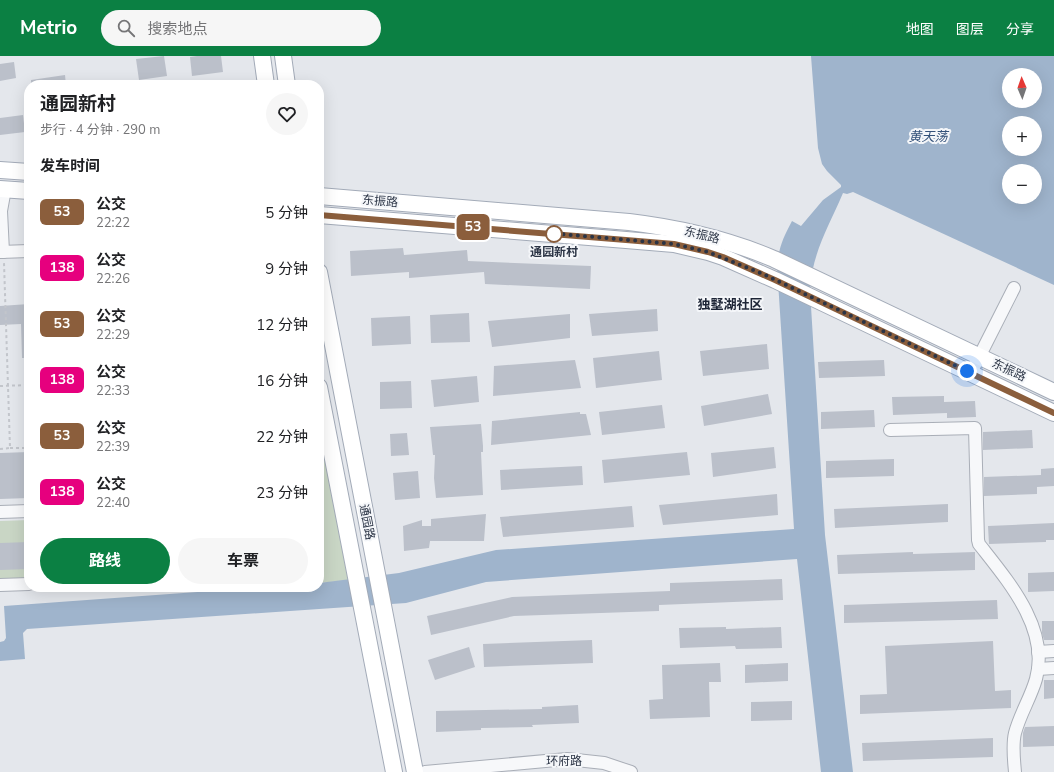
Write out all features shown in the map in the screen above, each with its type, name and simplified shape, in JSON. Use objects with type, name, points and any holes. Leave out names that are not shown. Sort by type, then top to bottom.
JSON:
[{"type":"main road","points":[[262,56],[265,80]]},
{"type":"main road","points":[[283,56],[286,80]]},
{"type":"main road","points":[[0,170],[24,172]]},
{"type":"main road","points":[[2,189],[24,191]]},
{"type":"main road","name":"东振路","points":[[324,196],[653,225],[677,229],[724,241],[748,248],[774,259],[1054,392]]},
{"type":"main road","name":"东振路","points":[[324,215],[674,244],[708,252],[775,280],[1054,413]]},
{"type":"main road","name":"通园路","points":[[324,298],[416,772]]},
{"type":"main road","name":"通园路","points":[[324,413],[394,772]]},
{"type":"street","points":[[2,189],[2,252],[24,251]]},
{"type":"street","points":[[971,373],[1014,288]]},
{"type":"street","points":[[890,430],[974,428],[978,540],[1015,591],[1026,609],[1034,627],[1038,652],[1038,669],[1036,680],[1014,734],[1015,772]]},
{"type":"street","points":[[0,512],[24,511]]},
{"type":"street","points":[[0,585],[24,584]]},
{"type":"street","points":[[1038,652],[1054,651]]},
{"type":"street","points":[[1038,669],[1054,668]]},
{"type":"street","name":"环府路","points":[[425,772],[567,759],[604,763],[631,772]]},
{"type":"path","points":[[2,252],[10,448]]},
{"type":"path","points":[[0,386],[24,385]]},
{"type":"path","points":[[0,449],[24,448]]},
{"type":"green space","points":[[324,437],[351,580],[324,583]]},
{"type":"green space","points":[[24,520],[24,582],[0,583],[0,521]]},
{"type":"water","name":"黄天荡","points":[[811,56],[1054,56],[1054,285],[853,192],[847,194],[843,193],[822,240],[814,264],[810,290],[825,535],[853,772],[821,772],[797,559],[486,582],[406,603],[27,629],[23,633],[25,659],[0,661],[0,642],[4,641],[6,638],[4,606],[199,592],[324,592],[324,582],[399,573],[496,550],[794,529],[777,266],[782,243],[792,221],[801,226],[823,200],[841,187],[841,185],[822,164],[818,148]]},
{"type":"building","points":[[164,56],[167,76],[139,80],[136,59]]},
{"type":"building","points":[[221,56],[223,72],[192,76],[190,57]]},
{"type":"building","points":[[14,62],[16,78],[0,81],[0,64]]},
{"type":"building","points":[[65,75],[66,80],[31,80]]},
{"type":"building","points":[[23,115],[24,132],[0,135],[0,118]]},
{"type":"building","points":[[403,248],[404,255],[467,250],[468,261],[591,266],[590,289],[485,284],[484,272],[409,278],[409,272],[351,276],[350,251]]},
{"type":"building","points":[[24,304],[24,358],[22,358],[21,324],[0,325],[0,306]]},
{"type":"building","points":[[657,309],[658,331],[592,336],[589,314]]},
{"type":"building","points":[[469,313],[470,342],[431,343],[430,315]]},
{"type":"building","points":[[570,314],[570,338],[492,347],[488,321]]},
{"type":"building","points":[[410,316],[411,344],[372,346],[371,318]]},
{"type":"building","points":[[767,344],[769,369],[703,376],[700,351]]},
{"type":"building","points":[[659,351],[662,380],[596,388],[593,358]]},
{"type":"building","points":[[575,360],[581,388],[493,396],[494,366]]},
{"type":"building","points":[[884,360],[885,376],[819,378],[818,362]]},
{"type":"building","points":[[477,376],[479,402],[434,407],[431,380]]},
{"type":"building","points":[[411,381],[412,408],[380,409],[380,382]]},
{"type":"building","points":[[768,394],[772,414],[704,426],[701,406]]},
{"type":"building","points":[[944,396],[944,402],[975,401],[976,417],[947,418],[947,413],[893,415],[892,397]]},
{"type":"building","points":[[662,405],[665,428],[602,435],[599,412]]},
{"type":"building","points":[[874,410],[875,427],[821,429],[821,412]]},
{"type":"building","points":[[580,412],[580,414],[586,414],[591,435],[491,445],[492,421]]},
{"type":"building","points":[[481,424],[483,446],[483,452],[481,452],[483,495],[436,498],[434,478],[435,455],[433,455],[430,427]]},
{"type":"building","points":[[1032,430],[1033,448],[983,450],[983,432]]},
{"type":"building","points":[[407,433],[409,455],[391,456],[390,434]]},
{"type":"building","points":[[774,447],[776,468],[713,477],[711,453]]},
{"type":"building","points":[[24,452],[24,498],[0,499],[0,453]]},
{"type":"building","points":[[687,452],[690,475],[604,483],[602,460]]},
{"type":"building","points":[[894,459],[894,476],[826,478],[826,461]]},
{"type":"building","points":[[582,466],[583,485],[501,490],[500,470]]},
{"type":"building","points":[[1054,468],[1054,486],[1037,487],[1037,494],[984,496],[984,477],[1041,475],[1041,469]]},
{"type":"building","points":[[418,471],[420,498],[395,500],[393,473]]},
{"type":"building","points":[[777,494],[778,515],[663,525],[659,505]]},
{"type":"building","points":[[948,504],[948,522],[835,528],[834,509]]},
{"type":"building","points":[[632,506],[634,527],[503,537],[500,517]]},
{"type":"building","points":[[486,514],[484,541],[430,541],[429,548],[404,551],[403,526],[422,520],[422,526],[431,526],[431,519]]},
{"type":"building","points":[[1054,523],[1054,540],[1046,540],[1046,542],[989,544],[988,526]]},
{"type":"building","points":[[24,542],[24,569],[0,570],[0,543]]},
{"type":"building","points":[[913,552],[913,554],[975,552],[975,570],[838,574],[837,555]]},
{"type":"building","points":[[1054,572],[1054,591],[1028,592],[1028,573]]},
{"type":"building","points":[[782,579],[783,600],[659,605],[659,611],[514,616],[431,635],[427,616],[512,597],[670,591],[670,583]]},
{"type":"building","points":[[997,600],[998,619],[844,623],[844,605]]},
{"type":"building","points":[[1042,621],[1054,621],[1054,640],[1044,640],[1042,633]]},
{"type":"building","points":[[726,627],[726,629],[781,627],[782,648],[736,649],[735,646],[680,648],[679,628]]},
{"type":"building","points":[[592,640],[593,663],[484,667],[483,644]]},
{"type":"building","points":[[993,641],[995,691],[1011,690],[1011,708],[860,714],[860,695],[887,694],[885,646]]},
{"type":"building","points":[[469,647],[475,667],[435,680],[428,660]]},
{"type":"building","points":[[720,663],[721,682],[709,682],[710,717],[650,719],[649,700],[663,699],[662,665]]},
{"type":"building","points":[[788,663],[788,681],[745,683],[745,665]]},
{"type":"building","points":[[1044,680],[1054,680],[1054,698],[1044,699]]},
{"type":"building","points":[[792,701],[792,720],[751,721],[751,702]]},
{"type":"building","points":[[578,705],[579,723],[436,732],[436,711],[542,709],[542,707]]},
{"type":"building","points":[[1054,726],[1054,746],[1023,747],[1023,733],[1025,727]]},
{"type":"building","points":[[993,738],[993,757],[863,761],[862,743]]},
{"type":"bus line","name":"53","points":[[324,215],[674,244],[708,252],[763,274],[1054,413]]},
{"type":"place","name":"通园新村","points":[[554,234]]},
{"type":"district","name":"独墅湖社区","points":[[730,305]]},
{"type":"route","points":[[554,234],[548,233],[674,244],[708,252],[763,274],[967,371]]}]
